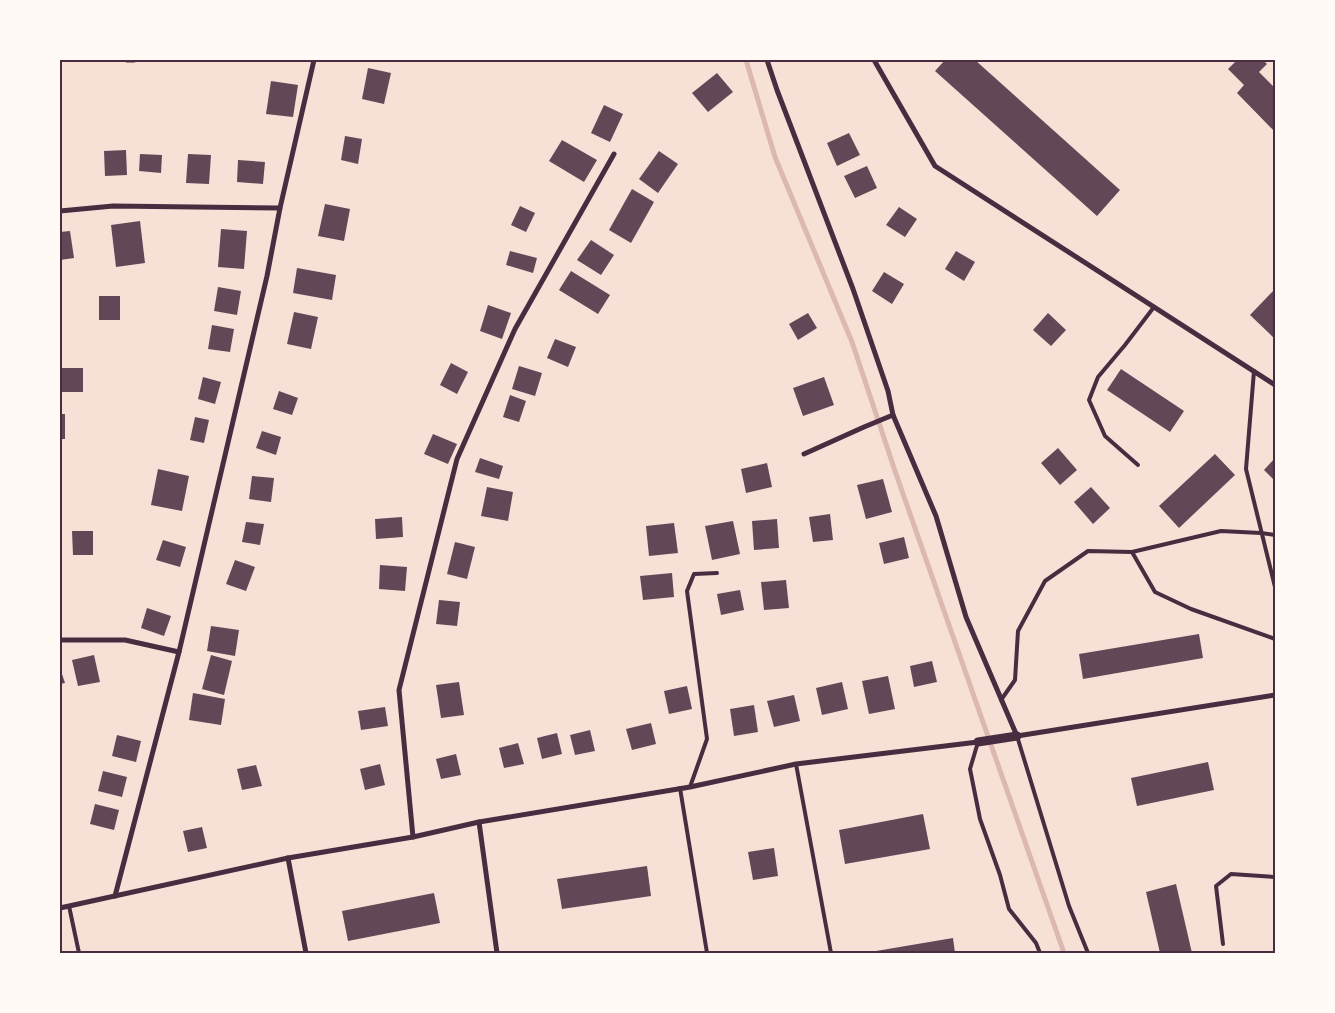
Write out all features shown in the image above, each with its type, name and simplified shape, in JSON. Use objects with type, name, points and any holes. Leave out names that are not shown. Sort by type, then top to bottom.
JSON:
[{"type":"street","points":[[127,60],[134,60]]},
{"type":"street","points":[[115,896],[179,652],[267,276],[280,208],[314,60]]},
{"type":"street","points":[[767,60],[780,99],[853,289],[888,391],[892,416],[936,516],[966,617],[1017,736]]},
{"type":"street","points":[[874,60],[935,166],[1275,385]]},
{"type":"street","points":[[413,837],[399,690],[457,459],[515,329],[614,154]]},
{"type":"street","points":[[60,211],[113,206],[280,208]]},
{"type":"street","points":[[804,454],[892,416]]},
{"type":"street","points":[[60,640],[125,640],[179,652]]},
{"type":"street","points":[[60,908],[288,858],[413,837],[479,822],[690,787],[796,764],[978,742],[1275,695]]},
{"type":"street","points":[[479,822],[497,953]]},
{"type":"street","points":[[288,858],[306,953]]},
{"type":"lane","points":[[1138,465],[1106,436],[1089,400],[1098,376],[1154,307]]},
{"type":"lane","points":[[1254,371],[1246,469],[1275,587]]},
{"type":"lane","points":[[1001,700],[1015,680],[1018,631],[1046,581],[1088,551],[1132,552],[1221,530],[1275,535]]},
{"type":"lane","points":[[1132,552],[1155,592],[1191,609],[1275,638]]},
{"type":"lane","points":[[690,787],[707,739],[687,591],[694,574],[716,572]]},
{"type":"lane","points":[[1017,736],[1069,906],[1088,953]]},
{"type":"lane","points":[[978,742],[970,769],[980,819],[1000,875],[1009,909],[1036,943],[1040,953]]},
{"type":"lane","points":[[796,764],[831,953]]},
{"type":"lane","points":[[680,788],[707,953]]},
{"type":"lane","points":[[1223,944],[1216,886],[1231,874],[1275,877]]},
{"type":"lane","points":[[69,906],[79,953]]},
{"type":"building","points":[[945,60],[975,60],[1120,190],[1097,216],[935,71]]},
{"type":"building","points":[[1237,60],[1263,60],[1267,64],[1259,72],[1275,88],[1275,132],[1237,93],[1244,85],[1228,69]]},
{"type":"building","points":[[368,68],[391,73],[384,104],[362,99]]},
{"type":"building","points":[[717,73],[733,92],[708,112],[692,93]]},
{"type":"building","points":[[271,81],[298,85],[293,117],[266,114]]},
{"type":"building","points":[[604,105],[623,114],[610,142],[591,133]]},
{"type":"building","points":[[849,133],[860,155],[837,166],[827,143]]},
{"type":"building","points":[[345,136],[362,139],[358,164],[341,160]]},
{"type":"building","points":[[562,140],[597,160],[584,182],[549,161]]},
{"type":"building","points":[[126,150],[127,175],[105,176],[104,151]]},
{"type":"building","points":[[659,151],[678,164],[658,193],[639,179]]},
{"type":"building","points":[[140,154],[162,155],[161,173],[139,171]]},
{"type":"building","points":[[188,154],[211,155],[209,184],[186,183]]},
{"type":"building","points":[[238,160],[265,162],[263,184],[237,182]]},
{"type":"building","points":[[867,166],[877,188],[855,198],[844,176]]},
{"type":"building","points":[[632,189],[654,202],[631,243],[609,230]]},
{"type":"building","points":[[325,204],[350,209],[344,241],[318,236]]},
{"type":"building","points":[[520,206],[535,213],[526,232],[511,225]]},
{"type":"building","points":[[899,207],[917,219],[905,237],[886,225]]},
{"type":"building","points":[[140,221],[145,263],[116,267],[111,225]]},
{"type":"building","points":[[221,229],[247,231],[244,269],[218,267]]},
{"type":"building","points":[[70,231],[74,258],[60,260],[60,232]]},
{"type":"building","points":[[591,240],[614,255],[601,275],[577,260]]},
{"type":"building","points":[[510,251],[537,258],[533,273],[506,265]]},
{"type":"building","points":[[956,251],[975,262],[964,281],[945,269]]},
{"type":"building","points":[[297,268],[336,275],[332,300],[293,293]]},
{"type":"building","points":[[571,271],[610,295],[598,314],[559,290]]},
{"type":"building","points":[[884,272],[904,284],[892,304],[872,291]]},
{"type":"building","points":[[218,287],[241,291],[237,315],[214,311]]},
{"type":"building","points":[[1275,289],[1275,339],[1250,315]]},
{"type":"building","points":[[99,296],[120,296],[120,320],[99,320]]},
{"type":"building","points":[[488,305],[511,313],[502,339],[480,331]]},
{"type":"building","points":[[294,312],[318,317],[311,349],[287,344]]},
{"type":"building","points":[[808,313],[817,328],[798,340],[789,324]]},
{"type":"building","points":[[1048,313],[1066,330],[1051,346],[1033,330]]},
{"type":"building","points":[[212,325],[234,329],[230,352],[208,349]]},
{"type":"building","points":[[555,339],[576,347],[568,367],[547,358]]},
{"type":"building","points":[[451,363],[468,372],[457,394],[440,385]]},
{"type":"building","points":[[519,366],[542,373],[535,396],[512,389]]},
{"type":"building","points":[[62,368],[83,368],[83,392],[62,392]]},
{"type":"building","points":[[1121,369],[1184,411],[1170,432],[1107,390]]},
{"type":"building","points":[[203,377],[221,382],[215,404],[198,399]]},
{"type":"building","points":[[824,377],[834,405],[803,416],[793,388]]},
{"type":"building","points":[[279,391],[298,398],[292,415],[273,409]]},
{"type":"building","points":[[510,395],[526,401],[519,422],[503,417]]},
{"type":"building","points":[[60,414],[65,414],[65,439],[60,439]]},
{"type":"building","points":[[195,417],[209,420],[204,443],[190,440]]},
{"type":"building","points":[[262,431],[281,437],[276,455],[256,448]]},
{"type":"building","points":[[433,434],[457,444],[448,464],[424,454]]},
{"type":"building","points":[[1058,448],[1077,470],[1060,485],[1041,463]]},
{"type":"building","points":[[1215,454],[1235,475],[1179,528],[1159,506]]},
{"type":"building","points":[[480,458],[503,466],[499,479],[475,472]]},
{"type":"building","points":[[1275,458],[1275,481],[1264,470]]},
{"type":"building","points":[[767,463],[772,487],[746,493],[741,469]]},
{"type":"building","points":[[158,469],[189,476],[182,511],[151,505]]},
{"type":"building","points":[[252,476],[274,478],[271,502],[249,499]]},
{"type":"building","points":[[883,479],[892,512],[866,519],[857,485]]},
{"type":"building","points":[[487,487],[513,492],[508,521],[481,516]]},
{"type":"building","points":[[1091,487],[1110,508],[1093,524],[1074,502]]},
{"type":"building","points":[[830,514],[833,540],[813,542],[809,517]]},
{"type":"building","points":[[402,517],[403,537],[376,539],[375,519]]},
{"type":"building","points":[[777,519],[779,548],[754,550],[752,521]]},
{"type":"building","points":[[733,521],[740,554],[712,560],[705,526]]},
{"type":"building","points":[[246,522],[264,524],[260,545],[242,542]]},
{"type":"building","points":[[674,523],[678,553],[649,556],[646,526]]},
{"type":"building","points":[[72,531],[93,531],[93,555],[73,555]]},
{"type":"building","points":[[904,537],[909,558],[884,564],[879,543]]},
{"type":"building","points":[[163,540],[186,547],[180,567],[156,560]]},
{"type":"building","points":[[455,542],[475,547],[467,579],[447,574]]},
{"type":"building","points":[[235,560],[255,567],[246,591],[226,584]]},
{"type":"building","points":[[380,565],[407,567],[405,591],[379,589]]},
{"type":"building","points":[[672,573],[674,597],[643,600],[640,576]]},
{"type":"building","points":[[786,580],[789,608],[764,610],[761,582]]},
{"type":"building","points":[[740,590],[744,610],[721,615],[717,594]]},
{"type":"building","points":[[439,600],[460,602],[457,626],[436,624]]},
{"type":"building","points":[[147,608],[171,616],[164,636],[141,628]]},
{"type":"building","points":[[211,626],[239,630],[235,656],[207,651]]},
{"type":"building","points":[[1199,634],[1203,658],[1083,679],[1079,654]]},
{"type":"building","points":[[94,655],[100,682],[78,686],[72,660]]},
{"type":"building","points":[[211,655],[232,661],[224,695],[202,689]]},
{"type":"building","points":[[932,661],[937,682],[914,687],[910,666]]},
{"type":"building","points":[[60,668],[65,683],[60,684]]},
{"type":"building","points":[[888,676],[895,709],[869,714],[862,681]]},
{"type":"building","points":[[459,682],[464,715],[441,718],[436,685]]},
{"type":"building","points":[[842,682],[848,709],[822,715],[816,688]]},
{"type":"building","points":[[687,686],[692,709],[669,714],[664,691]]},
{"type":"building","points":[[193,693],[225,699],[221,725],[189,720]]},
{"type":"building","points":[[794,695],[800,721],[774,727],[767,701]]},
{"type":"building","points":[[754,705],[758,732],[734,736],[730,709]]},
{"type":"building","points":[[385,707],[388,726],[361,730],[358,711]]},
{"type":"building","points":[[651,723],[656,744],[632,750],[626,729]]},
{"type":"building","points":[[590,730],[595,751],[575,755],[570,735]]},
{"type":"building","points":[[557,733],[562,754],[542,759],[537,738]]},
{"type":"building","points":[[117,735],[141,741],[136,762],[112,756]]},
{"type":"building","points":[[518,743],[524,764],[504,768],[499,748]]},
{"type":"building","points":[[456,754],[461,775],[441,779],[436,759]]},
{"type":"building","points":[[1208,762],[1214,790],[1137,806],[1131,778]]},
{"type":"building","points":[[380,764],[385,785],[365,790],[360,769]]},
{"type":"building","points":[[256,765],[262,786],[242,790],[237,769]]},
{"type":"building","points":[[103,771],[127,777],[122,797],[98,791]]},
{"type":"building","points":[[95,804],[119,810],[114,830],[90,824]]},
{"type":"building","points":[[923,814],[930,849],[845,864],[839,830]]},
{"type":"building","points":[[202,827],[207,848],[188,852],[183,831]]},
{"type":"building","points":[[774,848],[778,876],[753,880],[748,852]]},
{"type":"building","points":[[647,866],[651,896],[562,909],[557,879]]},
{"type":"building","points":[[1176,884],[1192,953],[1160,953],[1146,892]]},
{"type":"building","points":[[434,893],[440,923],[348,941],[342,911]]},
{"type":"building","points":[[953,938],[955,953],[876,953],[876,951]]},
{"type":"waterway","points":[[746,60],[775,157],[852,342],[895,471],[1064,953]]}]
